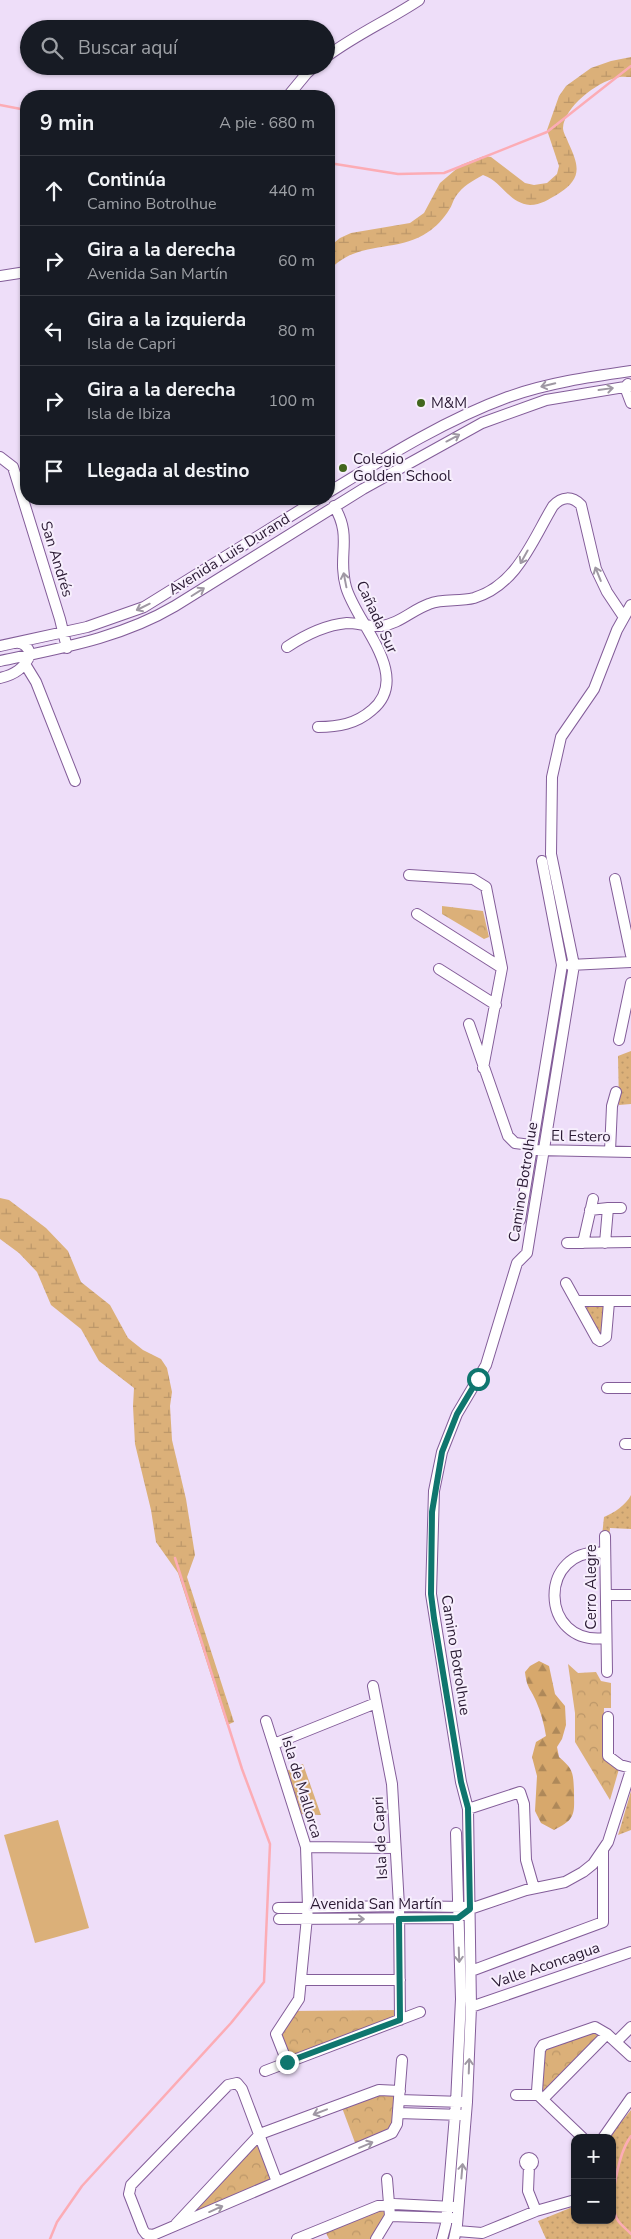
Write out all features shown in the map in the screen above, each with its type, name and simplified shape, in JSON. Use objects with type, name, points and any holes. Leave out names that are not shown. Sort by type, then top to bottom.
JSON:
[{"type":"street","points":[[335,50],[419,0]]},
{"type":"street","points":[[293,90],[305,75]]},
{"type":"street","points":[[0,276],[20,273]]},
{"type":"street","points":[[335,489],[427,435],[492,403],[560,382],[631,371]]},
{"type":"street","points":[[629,385],[631,403]]},
{"type":"street","name":"Avenida Luis Durand","points":[[0,661],[28,660],[124,631],[163,613],[334,506],[434,448],[498,416],[546,400],[629,385]]},
{"type":"street","name":"San Andrés","points":[[0,457],[13,467],[20,490]]},
{"type":"street","points":[[288,647],[305,636],[325,627],[347,623],[388,624],[430,603],[468,599],[491,590],[506,580],[520,565],[553,506],[560,500],[568,498],[575,500],[581,505],[596,569],[607,592],[623,616]]},
{"type":"street","name":"San Andrés","points":[[25,505],[67,648]]},
{"type":"street","name":"Avenida Luis Durand","points":[[0,646],[64,633],[119,617],[156,600],[308,505]]},
{"type":"street","name":"Cañada Sur","points":[[318,726],[335,726],[354,722],[368,713],[384,696],[387,685],[386,673],[379,653],[365,624],[353,607],[345,583],[342,563],[345,529],[334,506]]},
{"type":"street","name":"Camino Botrolhue","points":[[455,2235],[458,2219],[467,2102],[471,2007],[468,1808],[461,1782],[434,1618],[431,1585],[434,1491],[442,1452],[457,1414],[486,1365],[517,1263],[527,1253],[574,965],[551,854],[552,777],[561,737],[594,689],[623,616],[631,605]]},
{"type":"street","points":[[15,643],[25,645],[36,682],[75,781]]},
{"type":"street","points":[[0,678],[12,674],[28,660]]},
{"type":"street","name":"Camino Botrolhue","points":[[520,1220],[562,965],[542,861]]},
{"type":"street","points":[[409,875],[473,879],[486,887],[502,968],[483,1068]]},
{"type":"street","points":[[615,879],[631,955]]},
{"type":"street","points":[[417,914],[502,968]]},
{"type":"street","points":[[562,965],[631,962]]},
{"type":"street","points":[[439,969],[496,1005]]},
{"type":"street","points":[[620,1040],[631,983]]},
{"type":"street","points":[[469,1024],[483,1068]]},
{"type":"street","name":"El Estero","points":[[483,1068],[512,1140],[532,1144],[544,1150],[631,1152]]},
{"type":"street","points":[[610,1151],[612,1106],[616,1092]]},
{"type":"street","points":[[583,1244],[593,1199]]},
{"type":"street","points":[[605,1243],[608,1208]]},
{"type":"street","points":[[590,1210],[621,1208]]},
{"type":"street","points":[[567,1243],[631,1242]]},
{"type":"street","points":[[566,1283],[597,1339],[600,1340],[606,1337],[609,1302]]},
{"type":"street","points":[[576,1301],[631,1301]]},
{"type":"street","points":[[607,1388],[631,1388]]},
{"type":"street","name":"Cerro Alegre","points":[[605,1536],[607,1672]]},
{"type":"street","points":[[605,1553],[584,1554],[566,1565],[555,1583],[554,1597],[559,1617],[573,1632],[586,1637],[606,1638]]},
{"type":"street","points":[[606,1596],[631,1595]]},
{"type":"street","name":"Isla de Capri","points":[[373,1686],[392,1784],[399,1906],[400,2020]]},
{"type":"street","points":[[274,1744],[376,1703]]},
{"type":"street","points":[[608,1717],[608,1756],[630,1773]]},
{"type":"street","name":"Isla de Mallorca","points":[[266,1720],[306,1847],[308,1919],[299,1999],[276,2034],[287,2062]]},
{"type":"street","name":"Avenida San Martín","points":[[279,1919],[458,1918],[470,1909],[534,1888],[554,1885],[574,1878],[593,1864],[608,1842],[630,1773]]},
{"type":"street","points":[[468,1808],[520,1792],[524,1804],[526,1860],[534,1888]]},
{"type":"street","points":[[442,2239],[456,2103],[461,1999],[456,1833]]},
{"type":"street","points":[[306,1847],[395,1848]]},
{"type":"street","points":[[471,1970],[603,1922],[603,1850]]},
{"type":"street","name":"Avenida San Martín","points":[[278,1908],[459,1906],[470,1909]]},
{"type":"street","name":"Valle Aconcagua","points":[[471,2007],[631,1952]]},
{"type":"street","points":[[302,1980],[400,1980]]},
{"type":"street","points":[[266,2071],[420,2012]]},
{"type":"street","points":[[579,2134],[536,2091],[540,2050],[543,2045],[595,2027],[607,2034],[631,2056]]},
{"type":"street","points":[[616,2042],[631,2027]]},
{"type":"street","points":[[516,2095],[541,2097],[607,2034]]},
{"type":"street","points":[[278,2182],[240,2086],[233,2083],[228,2085],[129,2189],[147,2237],[156,2235],[392,2134],[397,2124],[402,2060]]},
{"type":"street","points":[[172,2228],[260,2134],[379,2090],[422,2101],[467,2102]]},
{"type":"street","points":[[606,2134],[631,2098]]},
{"type":"street","points":[[422,2101],[422,2114]]},
{"type":"street","points":[[398,2113],[466,2115]]},
{"type":"street","points":[[529,2166],[528,2192],[536,2211]]},
{"type":"street","points":[[376,2239],[390,2216],[387,2205],[387,2179]]},
{"type":"street","points":[[455,2235],[482,2233],[536,2211],[571,2201]]},
{"type":"street","points":[[298,2239],[373,2207],[387,2205],[446,2212],[458,2219]]},
{"type":"street","points":[[390,2216],[446,2212],[458,2208]]},
{"type":"green space","points":[[631,57],[631,77],[618,77],[608,80],[591,90],[569,112],[563,130],[575,158],[576,171],[572,182],[558,194],[538,204],[522,203],[510,196],[490,178],[483,175],[462,189],[445,216],[428,232],[416,239],[403,243],[352,254],[335,266],[335,242],[340,238],[351,233],[410,223],[424,213],[440,183],[461,165],[484,156],[491,157],[525,183],[534,185],[547,183],[557,174],[559,166],[547,130],[559,96],[566,86],[591,68]]},
{"type":"green space","points":[[442,906],[483,911],[489,937],[484,939],[442,914]]},
{"type":"green space","points":[[631,1051],[631,1104],[619,1105],[618,1056]]},
{"type":"green space","points":[[0,1198],[9,1200],[46,1228],[68,1251],[81,1282],[110,1305],[128,1338],[143,1350],[161,1359],[167,1368],[172,1392],[170,1406],[172,1440],[186,1499],[195,1555],[187,1577],[234,1722],[227,1725],[178,1573],[156,1542],[151,1510],[135,1444],[134,1388],[99,1361],[81,1329],[51,1305],[37,1272],[19,1253],[0,1239]]},
{"type":"green space","points":[[603,1306],[602,1339],[583,1310],[587,1307]]},
{"type":"green space","points":[[631,1495],[631,1529],[610,1528],[609,1537],[602,1536],[604,1517],[619,1508]]},
{"type":"green space","points":[[539,1661],[549,1666],[555,1694],[565,1706],[566,1725],[562,1739],[557,1747],[559,1757],[570,1768],[574,1790],[573,1815],[567,1822],[554,1830],[541,1823],[535,1811],[537,1776],[532,1757],[536,1742],[546,1736],[541,1714],[528,1685],[525,1672],[530,1666]]},
{"type":"green space","points":[[568,1664],[578,1673],[596,1672],[601,1681],[611,1683],[611,1708],[604,1708],[603,1756],[619,1769],[610,1800],[575,1742],[575,1713]]},
{"type":"green space","points":[[303,1764],[321,1815],[299,1814],[284,1772]]},
{"type":"green space","points":[[631,1791],[631,1830],[618,1835],[620,1829]]},
{"type":"green space","points":[[58,1820],[89,1928],[35,1943],[4,1835]]},
{"type":"green space","points":[[400,2010],[400,2019],[288,2062],[276,2034],[292,2011]]},
{"type":"green space","points":[[592,2032],[597,2035],[597,2040],[545,2092],[542,2089],[545,2050]]},
{"type":"green space","points":[[379,2090],[399,2092],[392,2133],[357,2148],[341,2105]]},
{"type":"green space","points":[[631,2110],[631,2239],[546,2239],[538,2221],[571,2208],[571,2224],[616,2224],[616,2134],[611,2134]]},
{"type":"green space","points":[[260,2135],[277,2182],[173,2227]]},
{"type":"green space","points":[[386,2206],[388,2215],[374,2239],[329,2239],[324,2229]]},
{"type":"waterway","points":[[335,164],[398,174],[444,173],[547,132],[631,66]]},
{"type":"waterway","points":[[0,105],[20,109]]},
{"type":"waterway","points":[[50,2239],[57,2222],[82,2186],[231,2023],[264,1982],[270,1844],[242,1769],[175,1558]]},
{"type":"waterway","points":[[631,2136],[622,2153],[614,2189],[617,2219],[631,2234]]},
{"type":"place","name":"M&M","points":[[421,403]]},
{"type":"place","name":"Colegio Golden School","points":[[343,468]]},
{"type":"route","points":[[287,2062],[400,2020],[399,1919],[458,1918],[470,1909],[468,1808],[461,1782],[431,1594],[432,1512],[442,1452],[457,1414],[478,1379]]}]
